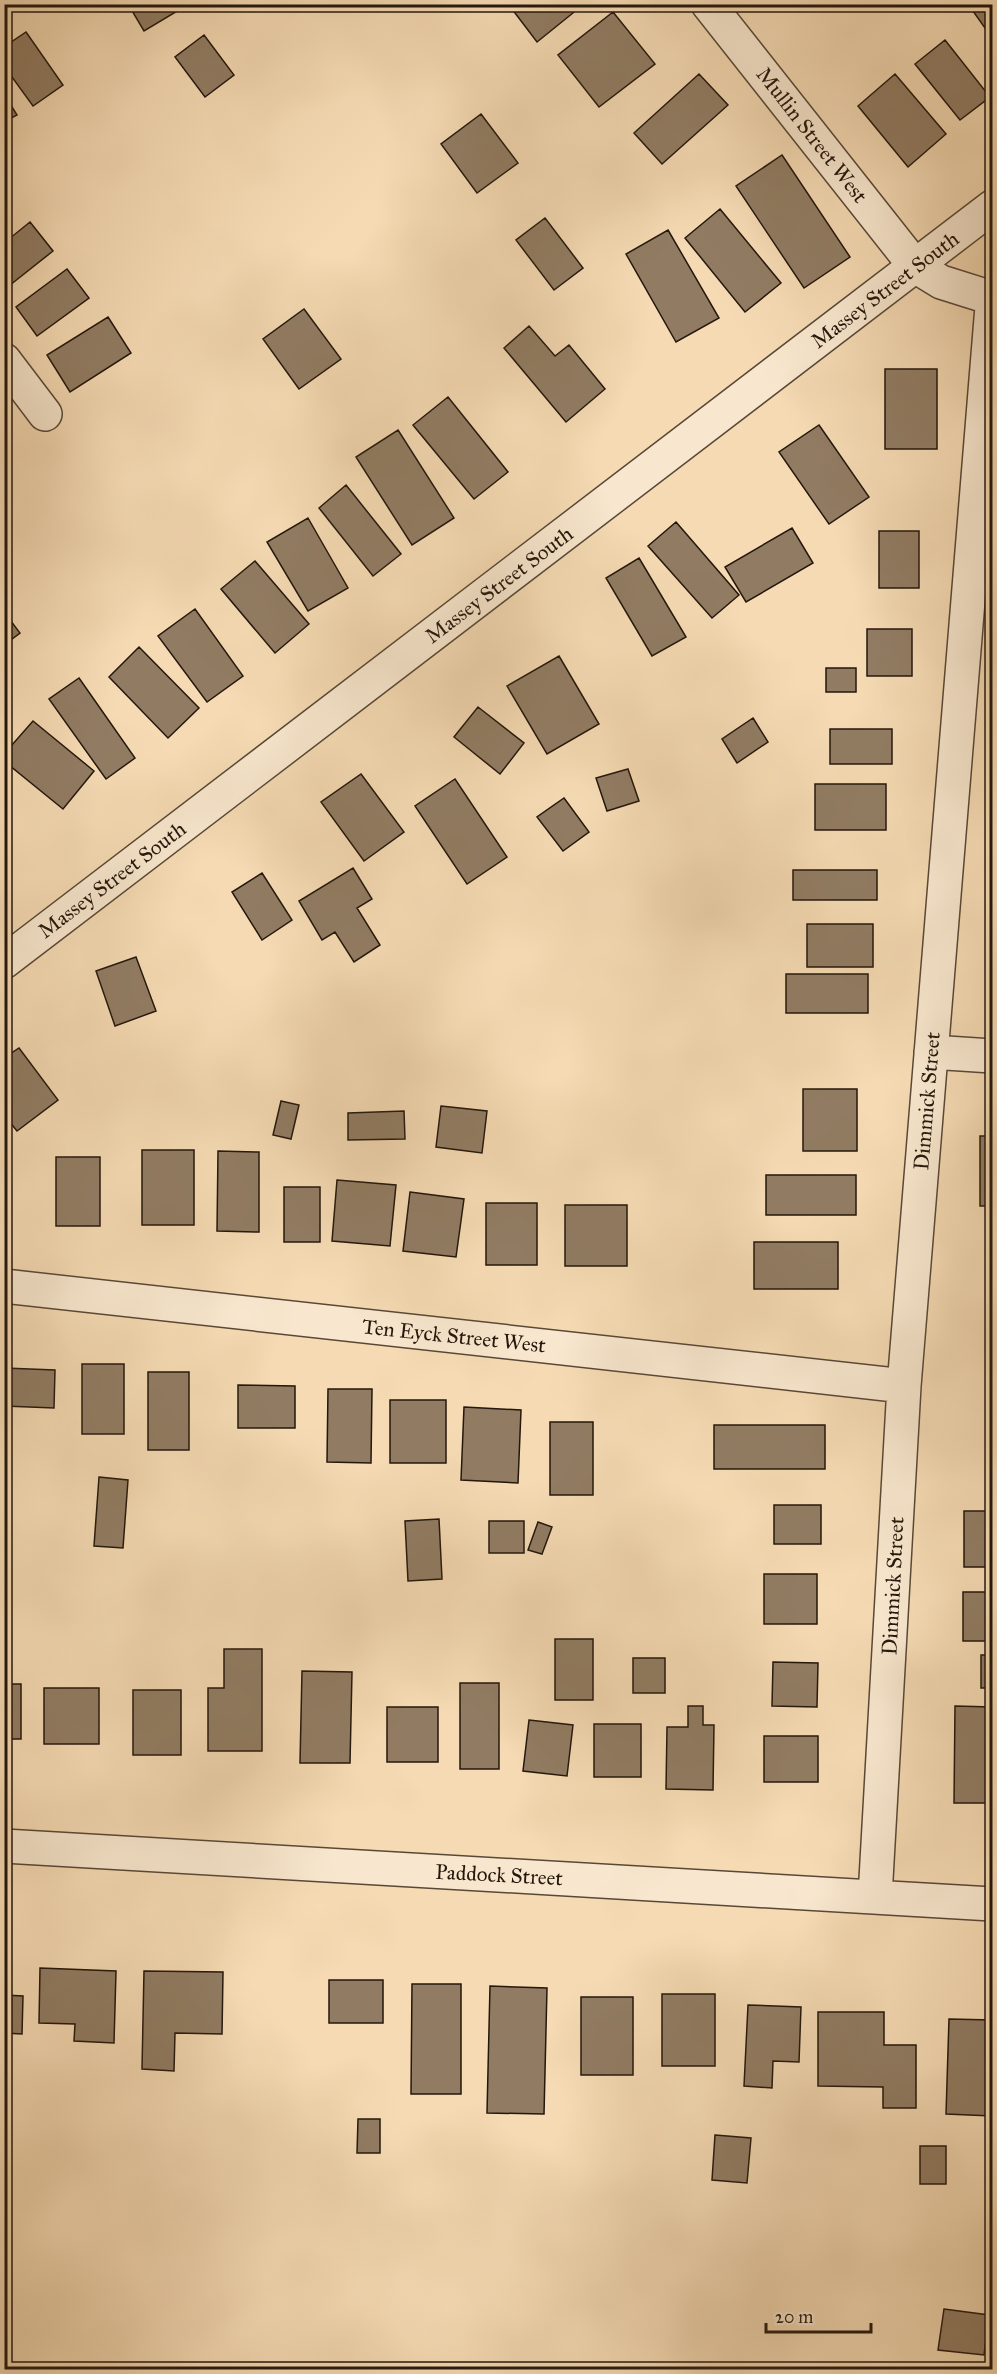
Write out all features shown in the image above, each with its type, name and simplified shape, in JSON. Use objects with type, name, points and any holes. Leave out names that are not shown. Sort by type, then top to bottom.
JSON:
[{"type":"street","name":"Mullin Street West","points":[[708,4],[915,266]]},
{"type":"street","name":"Massey Street South","points":[[4,962],[993,207]]},
{"type":"street","points":[[915,266],[941,282],[993,298]]},
{"type":"street","name":"Dimmick Street","points":[[875,1897],[904,1386],[993,306]]},
{"type":"street","points":[[4,360],[45,414]]},
{"type":"street","points":[[931,1052],[993,1056]]},
{"type":"street","name":"Ten Eyck Street West","points":[[4,1286],[904,1386]]},
{"type":"street","name":"Paddock Street","points":[[4,1846],[993,1904]]},
{"type":"building","points":[[128,4],[175,4],[179,10],[144,31]]},
{"type":"building","points":[[517,4],[584,4],[537,42],[512,9]]},
{"type":"building","points":[[968,4],[992,4],[992,38]]},
{"type":"building","points":[[613,12],[655,64],[599,107],[558,55]]},
{"type":"building","points":[[26,32],[63,85],[33,106],[4,66],[4,47]]},
{"type":"building","points":[[204,35],[234,75],[205,97],[175,57]]},
{"type":"building","points":[[945,40],[990,97],[960,120],[915,64]]},
{"type":"building","points":[[699,74],[728,105],[662,164],[634,133]]},
{"type":"building","points":[[895,74],[946,134],[908,167],[858,106]]},
{"type":"building","points":[[4,94],[17,115],[4,122]]},
{"type":"building","points":[[481,114],[518,163],[477,193],[441,144]]},
{"type":"building","points":[[782,155],[850,257],[804,288],[736,186]]},
{"type":"building","points":[[720,209],[781,283],[745,312],[685,238]]},
{"type":"building","points":[[545,218],[583,268],[554,290],[516,240]]},
{"type":"building","points":[[30,222],[53,251],[5,289],[4,243]]},
{"type":"building","points":[[668,230],[719,318],[676,342],[626,254]]},
{"type":"building","points":[[67,269],[89,298],[37,336],[16,307]]},
{"type":"building","points":[[304,309],[341,359],[299,389],[263,339]]},
{"type":"building","points":[[108,317],[131,353],[70,392],[47,355]]},
{"type":"building","points":[[529,326],[555,356],[569,345],[605,389],[566,422],[504,348]]},
{"type":"building","points":[[885,369],[937,369],[937,449],[885,449]]},
{"type":"building","points":[[448,397],[508,472],[474,499],[413,425]]},
{"type":"building","points":[[819,425],[869,497],[829,524],[779,452]]},
{"type":"building","points":[[398,430],[454,518],[412,545],[356,457]]},
{"type":"building","points":[[346,485],[401,554],[373,576],[319,508]]},
{"type":"building","points":[[308,518],[348,588],[308,611],[267,542]]},
{"type":"building","points":[[676,522],[739,595],[712,618],[648,546]]},
{"type":"building","points":[[792,528],[813,563],[746,602],[725,567]]},
{"type":"building","points":[[879,531],[919,531],[919,588],[879,588]]},
{"type":"building","points":[[639,558],[686,637],[652,656],[606,578]]},
{"type":"building","points":[[255,561],[309,624],[275,653],[221,589]]},
{"type":"building","points":[[195,609],[243,676],[207,702],[158,636]]},
{"type":"building","points":[[4,612],[20,633],[4,645]]},
{"type":"building","points":[[867,629],[912,629],[912,676],[867,676]]},
{"type":"building","points":[[139,647],[199,708],[168,738],[109,677]]},
{"type":"building","points":[[559,656],[599,724],[547,754],[507,686]]},
{"type":"building","points":[[826,668],[856,668],[856,692],[826,692]]},
{"type":"building","points":[[79,678],[135,758],[106,779],[49,699]]},
{"type":"building","points":[[478,707],[524,743],[500,774],[454,737]]},
{"type":"building","points":[[753,718],[768,742],[737,763],[722,739]]},
{"type":"building","points":[[33,721],[94,771],[63,809],[4,761],[4,754]]},
{"type":"building","points":[[830,729],[892,729],[892,764],[830,764]]},
{"type":"building","points":[[628,769],[639,801],[607,811],[596,778]]},
{"type":"building","points":[[361,774],[404,832],[364,861],[321,802]]},
{"type":"building","points":[[455,779],[507,857],[467,884],[415,806]]},
{"type":"building","points":[[815,784],[886,784],[886,830],[815,830]]},
{"type":"building","points":[[564,798],[589,832],[563,851],[537,817]]},
{"type":"building","points":[[353,868],[372,899],[357,908],[380,945],[354,962],[335,932],[322,940],[299,901]]},
{"type":"building","points":[[793,870],[877,870],[877,900],[793,900]]},
{"type":"building","points":[[262,873],[292,920],[262,940],[232,892]]},
{"type":"building","points":[[807,924],[873,924],[873,967],[807,967]]},
{"type":"building","points":[[136,957],[156,1011],[115,1026],[96,971]]},
{"type":"building","points":[[786,974],[868,974],[868,1013],[786,1013]]},
{"type":"building","points":[[19,1048],[58,1100],[17,1131],[4,1115],[4,1058]]},
{"type":"building","points":[[803,1089],[857,1089],[857,1151],[803,1151]]},
{"type":"building","points":[[281,1101],[299,1105],[291,1139],[273,1135]]},
{"type":"building","points":[[441,1106],[487,1111],[482,1153],[436,1147]]},
{"type":"building","points":[[404,1111],[405,1139],[348,1140],[348,1113]]},
{"type":"building","points":[[980,1136],[992,1136],[992,1206],[980,1206]]},
{"type":"building","points":[[142,1150],[194,1150],[194,1225],[142,1225]]},
{"type":"building","points":[[218,1151],[259,1152],[259,1232],[217,1231]]},
{"type":"building","points":[[56,1157],[100,1157],[100,1226],[56,1226]]},
{"type":"building","points":[[766,1175],[856,1175],[856,1215],[766,1215]]},
{"type":"building","points":[[337,1180],[396,1185],[390,1246],[332,1241]]},
{"type":"building","points":[[284,1187],[320,1187],[320,1242],[284,1242]]},
{"type":"building","points":[[410,1192],[464,1199],[456,1257],[403,1251]]},
{"type":"building","points":[[486,1203],[537,1203],[537,1265],[486,1265]]},
{"type":"building","points":[[565,1205],[627,1205],[627,1266],[565,1266]]},
{"type":"building","points":[[754,1242],[838,1242],[838,1289],[754,1289]]},
{"type":"building","points":[[986,1330],[992,1330],[992,1390],[986,1390]]},
{"type":"building","points":[[82,1364],[124,1364],[124,1434],[82,1434]]},
{"type":"building","points":[[4,1368],[55,1370],[54,1408],[4,1406]]},
{"type":"building","points":[[148,1372],[189,1372],[189,1450],[148,1450]]},
{"type":"building","points":[[238,1385],[295,1386],[295,1428],[238,1428]]},
{"type":"building","points":[[328,1389],[372,1389],[371,1463],[327,1462]]},
{"type":"building","points":[[390,1400],[446,1400],[446,1463],[390,1463]]},
{"type":"building","points":[[464,1407],[521,1410],[518,1483],[461,1480]]},
{"type":"building","points":[[550,1422],[593,1422],[593,1495],[550,1495]]},
{"type":"building","points":[[714,1425],[825,1425],[825,1469],[714,1469]]},
{"type":"building","points":[[986,1429],[992,1429],[992,1476],[987,1476]]},
{"type":"building","points":[[99,1477],[128,1480],[123,1548],[94,1546]]},
{"type":"building","points":[[774,1505],[821,1505],[821,1544],[774,1544]]},
{"type":"building","points":[[964,1511],[992,1511],[992,1567],[964,1567]]},
{"type":"building","points":[[439,1519],[442,1579],[408,1581],[405,1521]]},
{"type":"building","points":[[489,1521],[524,1521],[524,1553],[489,1553]]},
{"type":"building","points":[[538,1522],[552,1527],[542,1554],[528,1550]]},
{"type":"building","points":[[764,1574],[817,1574],[817,1624],[764,1624]]},
{"type":"building","points":[[963,1592],[992,1592],[992,1641],[963,1641]]},
{"type":"building","points":[[555,1639],[593,1639],[593,1700],[555,1700]]},
{"type":"building","points":[[224,1649],[262,1649],[262,1751],[208,1751],[208,1688],[224,1688]]},
{"type":"building","points":[[981,1655],[992,1655],[992,1688],[981,1688]]},
{"type":"building","points":[[633,1658],[665,1658],[665,1693],[633,1693]]},
{"type":"building","points":[[773,1662],[818,1663],[817,1707],[772,1706]]},
{"type":"building","points":[[302,1671],[352,1672],[350,1763],[300,1763]]},
{"type":"building","points":[[460,1683],[499,1683],[499,1769],[460,1769]]},
{"type":"building","points":[[4,1684],[21,1684],[21,1739],[4,1739]]},
{"type":"building","points":[[44,1688],[99,1688],[99,1744],[44,1744]]},
{"type":"building","points":[[133,1690],[181,1690],[181,1755],[133,1755]]},
{"type":"building","points":[[688,1706],[703,1706],[703,1725],[714,1725],[713,1790],[666,1789],[667,1727],[688,1727]]},
{"type":"building","points":[[955,1706],[992,1707],[992,1803],[954,1803]]},
{"type":"building","points":[[387,1707],[438,1707],[438,1762],[387,1762]]},
{"type":"building","points":[[529,1720],[573,1725],[567,1776],[523,1771]]},
{"type":"building","points":[[594,1724],[641,1724],[641,1777],[594,1777]]},
{"type":"building","points":[[764,1736],[818,1736],[818,1782],[764,1782]]},
{"type":"building","points":[[40,1968],[116,1971],[114,2043],[74,2041],[75,2024],[39,2023]]},
{"type":"building","points":[[144,1971],[223,1972],[222,2034],[175,2033],[174,2071],[142,2069]]},
{"type":"building","points":[[329,1980],[383,1980],[383,2023],[329,2023]]},
{"type":"building","points":[[412,1984],[461,1984],[461,2094],[411,2094]]},
{"type":"building","points":[[490,1986],[547,1988],[544,2114],[487,2113]]},
{"type":"building","points":[[662,1994],[715,1994],[715,2066],[662,2066]]},
{"type":"building","points":[[4,1995],[23,1996],[22,2034],[4,2033]]},
{"type":"building","points":[[581,1997],[633,1997],[633,2075],[581,2075]]},
{"type":"building","points":[[748,2005],[801,2007],[799,2062],[773,2061],[772,2088],[744,2086]]},
{"type":"building","points":[[818,2012],[884,2012],[884,2045],[916,2045],[916,2108],[883,2108],[883,2087],[818,2086]]},
{"type":"building","points":[[949,2019],[992,2020],[992,2116],[946,2114]]},
{"type":"building","points":[[358,2119],[380,2119],[380,2153],[357,2153]]},
{"type":"building","points":[[715,2135],[751,2138],[747,2183],[712,2180]]},
{"type":"building","points":[[920,2146],[946,2146],[946,2184],[920,2184]]},
{"type":"building","points":[[944,2309],[989,2315],[984,2355],[938,2350]]}]
